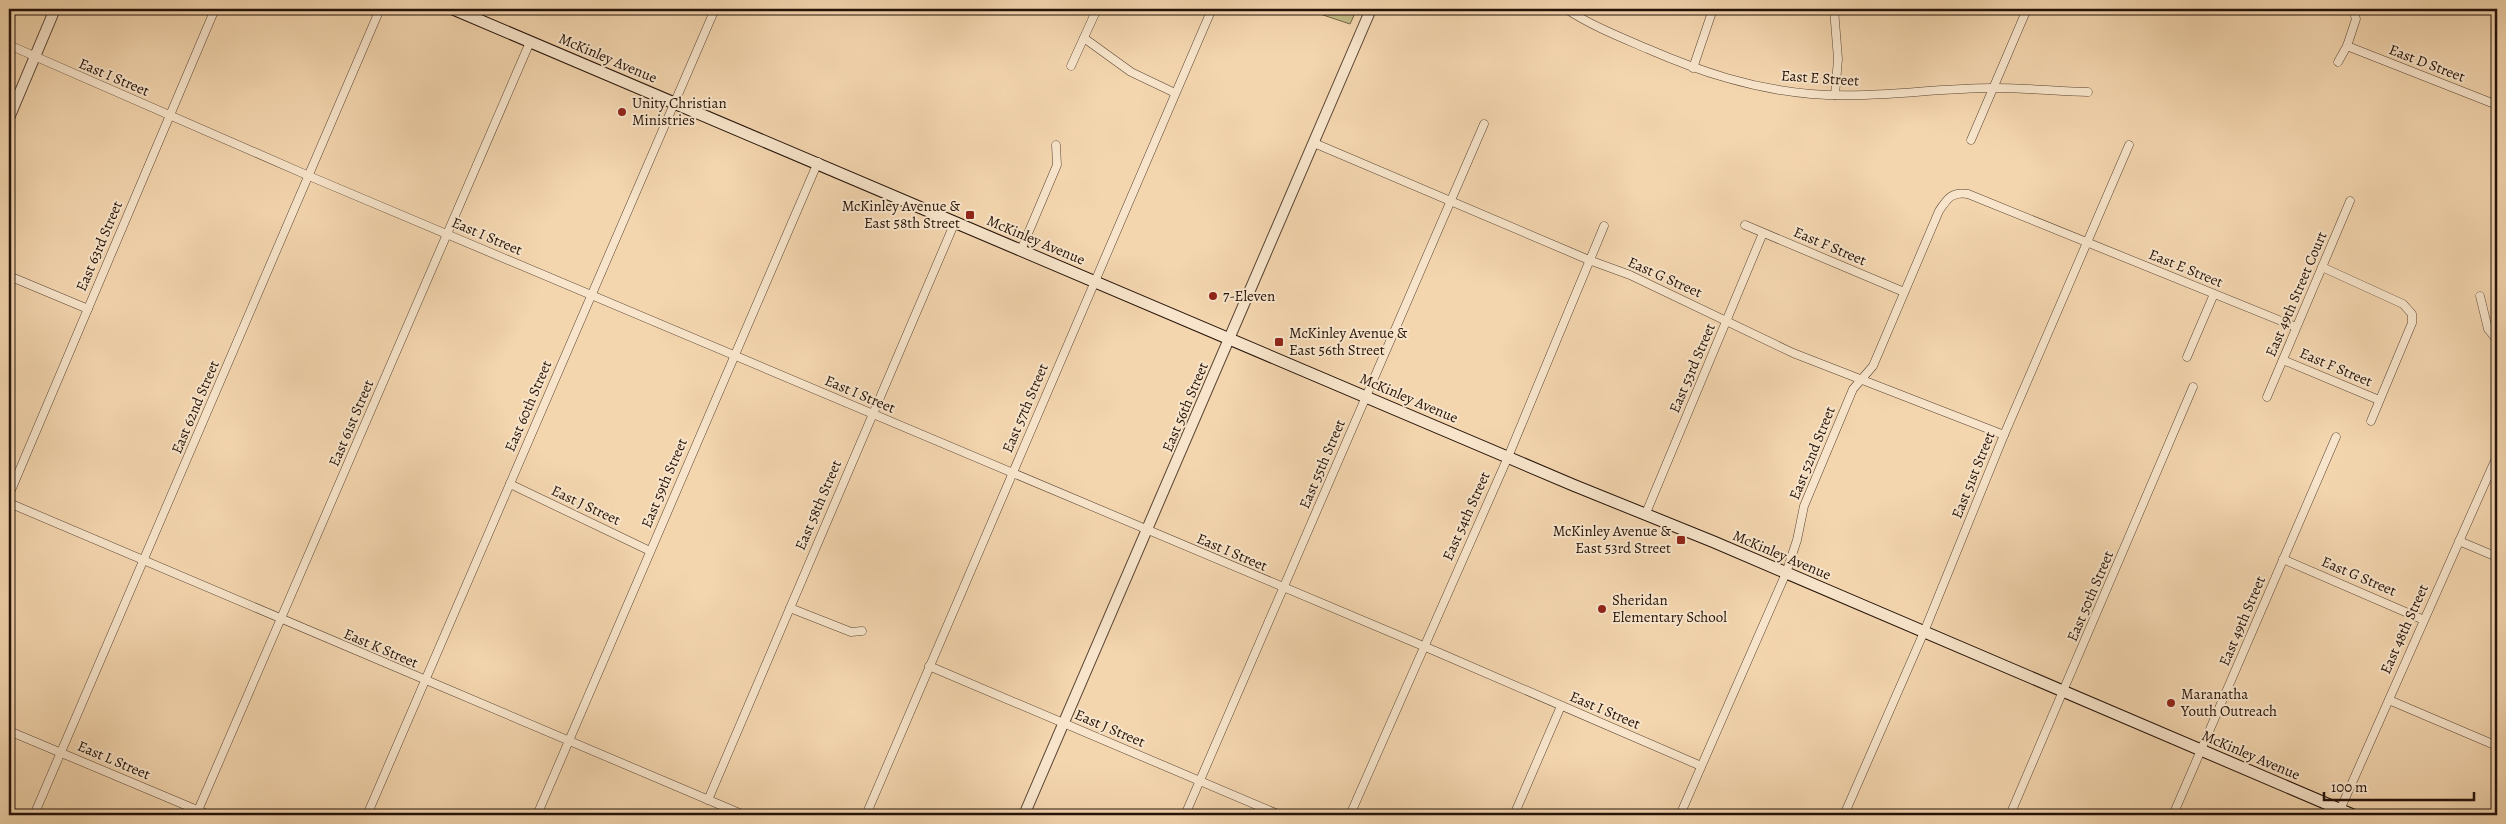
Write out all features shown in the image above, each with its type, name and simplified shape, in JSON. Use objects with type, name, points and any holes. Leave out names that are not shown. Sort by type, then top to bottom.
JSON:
[{"type":"main road","name":"McKinley Avenue","points":[[453,9],[2064,691],[2202,750],[2339,813],[2353,815]]},
{"type":"street","points":[[9,118],[55,9]]},
{"type":"street","name":"East 63rd Street","points":[[9,495],[215,9]]},
{"type":"street","name":"East 62nd Street","points":[[34,815],[380,9]]},
{"type":"street","name":"East 60th Street","points":[[367,815],[590,294],[715,9]]},
{"type":"street","points":[[1071,66],[1097,9]]},
{"type":"street","name":"East 56th Street","points":[[1024,815],[1148,531],[1371,9]]},
{"type":"street","name":"East E Street","points":[[1566,9],[1603,30],[1693,68],[1727,79],[1764,87],[1835,95],[1993,88],[2088,92]]},
{"type":"street","points":[[1693,68],[1713,9]]},
{"type":"street","points":[[1834,9],[1838,59],[1835,95]]},
{"type":"street","points":[[1971,140],[2027,9]]},
{"type":"street","points":[[2338,62],[2347,46],[2356,19],[2351,9]]},
{"type":"street","name":"East 57th Street","points":[[866,815],[1211,11]]},
{"type":"street","points":[[1084,38],[1131,72],[1175,93]]},
{"type":"street","name":"East 61st Street","points":[[197,813],[282,620],[530,42]]},
{"type":"street","name":"East I Street","points":[[9,45],[35,58],[309,176],[1701,766]]},
{"type":"street","name":"East D Street","points":[[2347,46],[2497,105]]},
{"type":"street","name":"East 55th Street","points":[[1186,815],[1484,124]]},
{"type":"street","name":"East G Street","points":[[1314,143],[1630,276],[1727,320],[1793,354],[2004,435]]},
{"type":"street","points":[[1021,250],[1057,166],[1056,144]]},
{"type":"street","name":"East 51st Street","points":[[1844,815],[1924,632],[2004,435],[2129,145]]},
{"type":"street","name":"East 59th Street","points":[[537,815],[818,162]]},
{"type":"street","name":"East E Street","points":[[1954,194],[1968,194],[2296,328]]},
{"type":"street","name":"East 52nd Street","points":[[1680,815],[1786,573],[1797,540],[1804,506],[1853,389],[1873,366],[1938,211],[1954,194]]},
{"type":"street","name":"East 49th Street Court","points":[[2267,396],[2350,202]]},
{"type":"street","name":"East 58th Street","points":[[708,800],[955,222]]},
{"type":"street","name":"East F Street","points":[[1745,225],[1904,292]]},
{"type":"street","name":"East 54th Street","points":[[1350,815],[1508,457],[1604,226]]},
{"type":"street","name":"East 53rd Street","points":[[1646,513],[1763,233]]},
{"type":"street","points":[[2322,267],[2403,304],[2410,311],[2412,323],[2371,421]]},
{"type":"street","points":[[9,276],[88,309]]},
{"type":"street","points":[[2187,357],[2214,294]]},
{"type":"street","points":[[2480,296],[2488,329],[2497,340]]},
{"type":"street","name":"East F Street","points":[[2282,360],[2379,400]]},
{"type":"street","name":"East 50th Street","points":[[2010,815],[2193,387]]},
{"type":"street","name":"East 49th Street","points":[[2173,815],[2336,437]]},
{"type":"street","name":"East 48th Street","points":[[2339,813],[2497,456]]},
{"type":"street","name":"East J Street","points":[[510,484],[650,551]]},
{"type":"street","name":"East K Street","points":[[9,504],[425,682],[744,815]]},
{"type":"street","points":[[2459,541],[2497,557]]},
{"type":"street","name":"East G Street","points":[[2283,559],[2424,620]]},
{"type":"street","points":[[790,608],[851,632],[862,631]]},
{"type":"street","name":"East J Street","points":[[929,666],[1280,815]]},
{"type":"street","points":[[2389,700],[2497,746]]},
{"type":"street","points":[[1514,815],[1561,706]]},
{"type":"street","name":"East L Street","points":[[9,731],[61,752],[197,813],[209,815]]},
{"type":"shaded area","points":[[1305,9],[1357,9],[1350,24]]},
{"type":"place","name":"Unity Christian Ministries","points":[[622,112]]},
{"type":"place","name":"McKinley Avenue & East 58th Street","points":[[970,215]]},
{"type":"place","name":"7-Eleven","points":[[1213,296]]},
{"type":"place","name":"McKinley Avenue & East 56th Street","points":[[1279,342]]},
{"type":"place","name":"McKinley Avenue & East 53rd Street","points":[[1681,540]]},
{"type":"place","name":"Sheridan Elementary School","points":[[1602,609]]},
{"type":"place","name":"Maranatha Youth Outreach","points":[[2171,703]]}]
